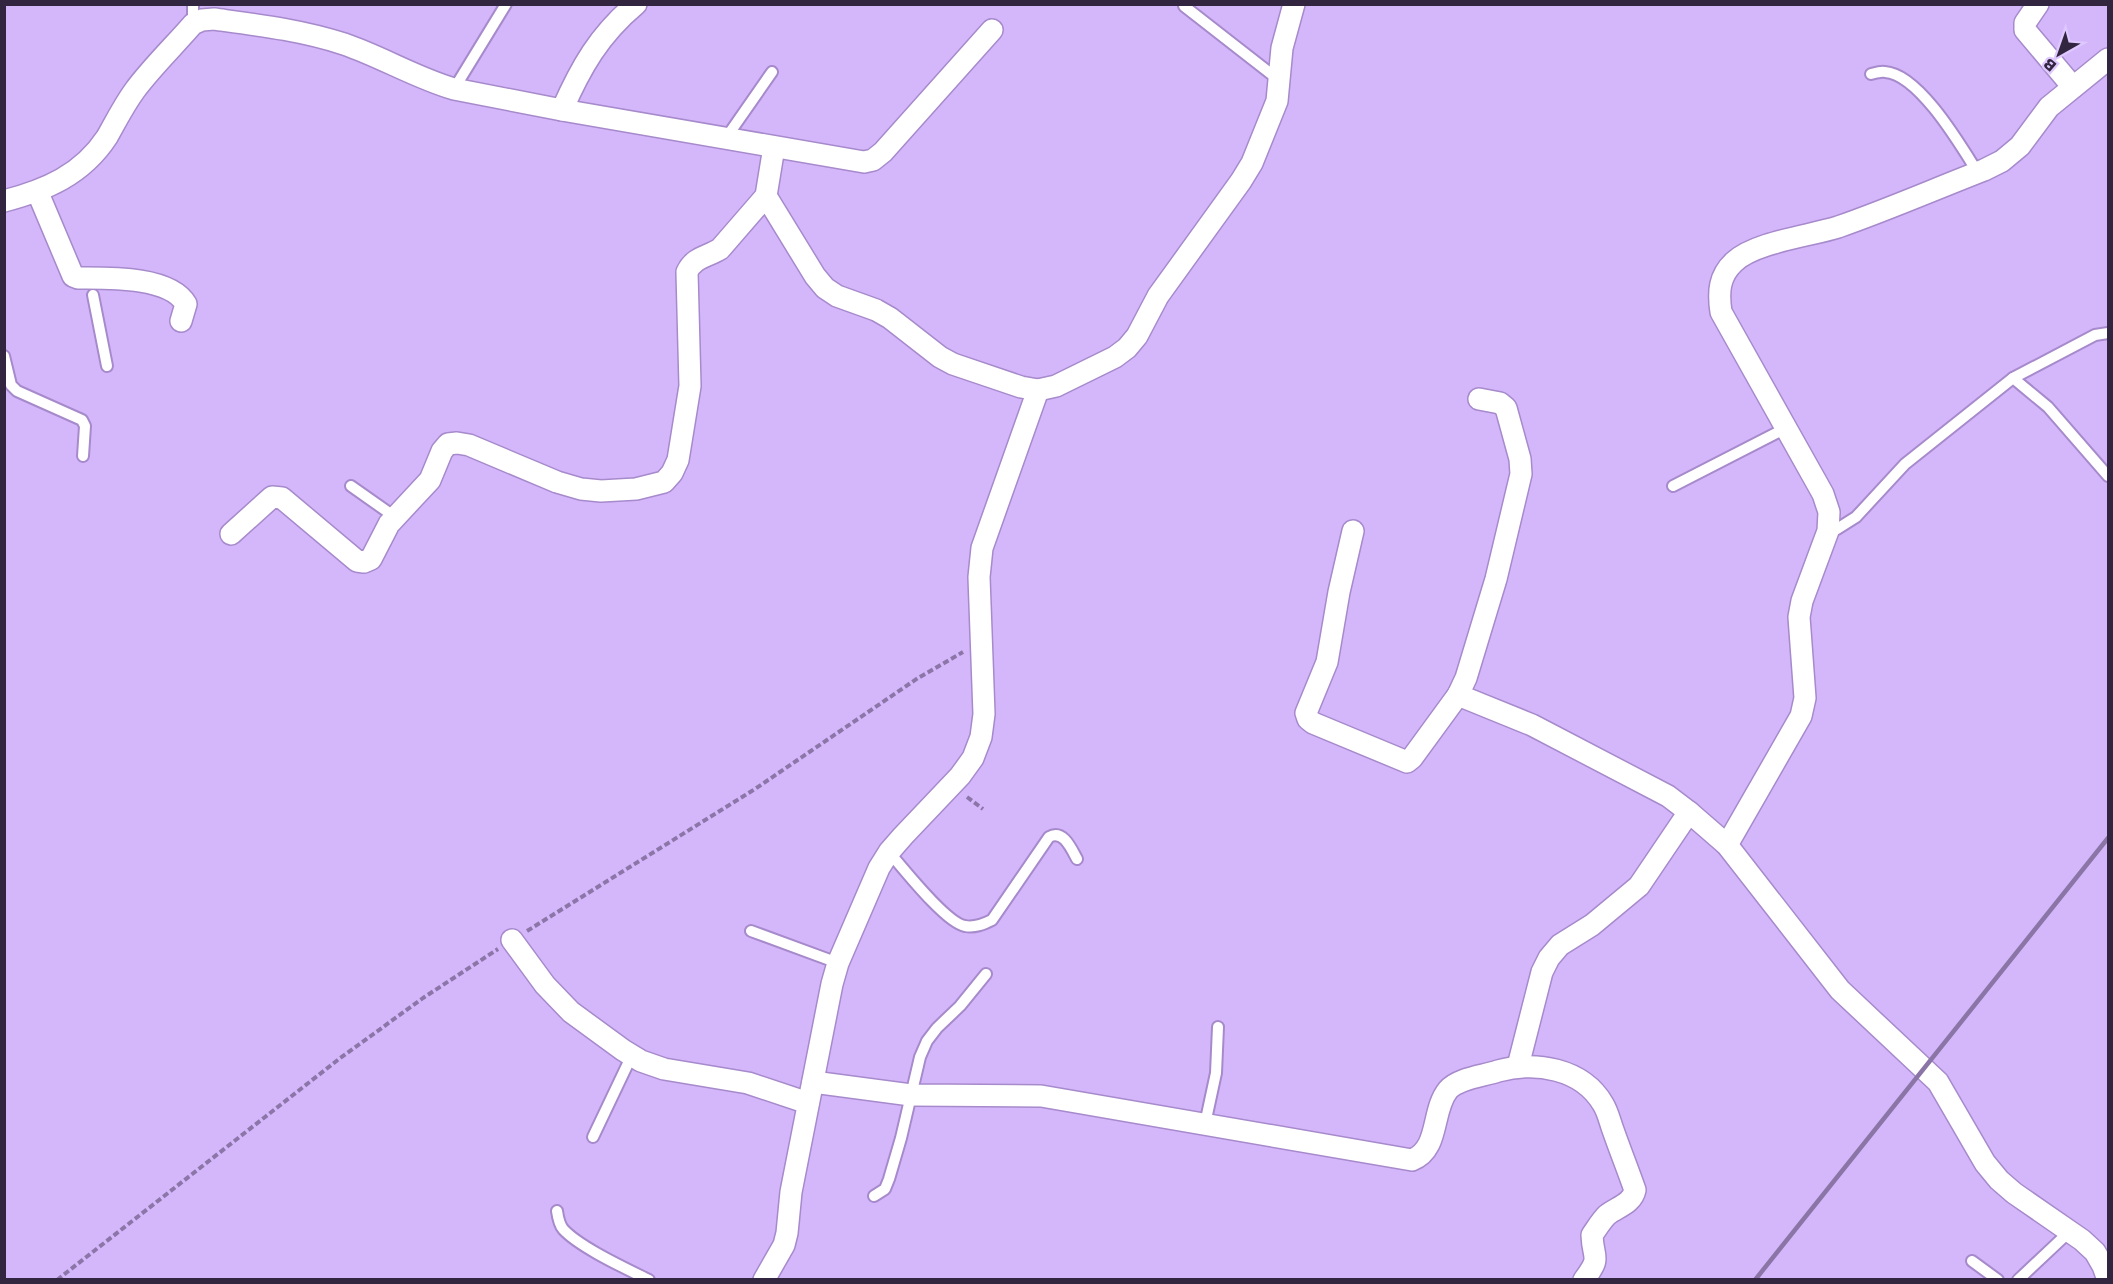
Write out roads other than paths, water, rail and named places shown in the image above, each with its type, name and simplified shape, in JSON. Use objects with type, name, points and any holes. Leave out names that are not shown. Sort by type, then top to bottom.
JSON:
[{"type":"street","points":[[562,110],[579,73],[605,33],[636,4]]},
{"type":"street","points":[[766,196],[815,276],[825,288],[837,296],[883,314],[940,357],[953,364],[1021,387],[1038,390],[1056,386],[1115,357],[1127,348],[1137,336],[1158,296],[1241,181],[1252,163],[1277,101],[1282,48],[1294,4]]},
{"type":"street","points":[[2038,4],[2025,23],[2025,30],[2073,87]]},
{"type":"street","points":[[4,201],[38,193],[66,178],[86,162],[105,139],[137,87],[193,14],[202,20],[214,19],[288,29],[337,42],[454,89],[864,162],[873,160],[883,152],[992,30]]},
{"type":"street","points":[[1727,845],[1801,716],[1805,698],[1799,617],[1802,601],[1828,531],[1829,512],[1823,494],[1721,312],[1718,292],[1723,276],[1734,261],[1750,250],[1838,227],[1978,173],[2002,161],[2020,146],[2049,107],[2109,59]]},
{"type":"street","points":[[231,534],[272,497],[282,498],[352,557],[364,562],[376,553],[389,524],[430,480],[442,451],[448,444],[469,445],[557,482],[581,489],[601,491],[643,487],[664,482],[672,473],[678,460],[690,386],[687,272],[697,259],[720,249],[766,196],[774,147]]},
{"type":"street","points":[[38,193],[73,276],[92,286],[136,281],[174,290],[182,296],[186,304],[181,321]]},
{"type":"street","points":[[764,1280],[784,1245],[787,1233],[791,1192],[838,963],[879,868],[889,852],[960,776],[973,758],[981,738],[984,714],[979,577],[982,548],[1038,390]]},
{"type":"street","points":[[1353,531],[1339,592],[1327,662],[1306,713],[1308,720],[1407,762],[1458,695],[1466,678],[1496,579],[1521,474],[1520,459],[1506,408],[1500,403],[1479,399]]},
{"type":"street","points":[[1458,695],[1532,725],[1668,796],[1727,845],[1825,973],[1938,1082],[1985,1162],[1999,1180],[2104,1256],[2108,1280]]},
{"type":"street","points":[[1518,1066],[1542,972],[1549,958],[1560,945],[1592,925],[1639,886],[1689,812]]},
{"type":"street","points":[[512,940],[545,985],[565,1005],[632,1055],[664,1070],[747,1083],[808,1103]]},
{"type":"street","points":[[813,1082],[911,1095],[1041,1096],[1412,1160],[1421,1157],[1427,1149],[1443,1101],[1448,1090],[1456,1083],[1518,1066],[1558,1070],[1576,1078],[1591,1089],[1604,1104],[1635,1190],[1628,1202],[1609,1213],[1592,1235],[1597,1258],[1584,1280]]},
{"type":"lane","points":[[454,89],[506,4]]},
{"type":"lane","points":[[1184,6],[1279,80]]},
{"type":"lane","points":[[726,138],[772,72]]},
{"type":"lane","points":[[1871,74],[1886,72],[1900,77],[1916,90],[1945,121],[1978,173]]},
{"type":"lane","points":[[92,286],[107,366]]},
{"type":"lane","points":[[1828,531],[1837,529],[1856,517],[1924,447],[2013,378],[2094,334],[2109,333]]},
{"type":"lane","points":[[4,356],[11,385],[17,391],[82,420],[86,426],[83,456]]},
{"type":"lane","points":[[2013,378],[2048,407],[2109,476]]},
{"type":"lane","points":[[1673,486],[1786,428]]},
{"type":"lane","points":[[351,486],[395,517]]},
{"type":"lane","points":[[889,852],[950,918],[964,926],[983,924],[992,920],[1049,837],[1054,834],[1065,839],[1077,859]]},
{"type":"lane","points":[[751,931],[838,963]]},
{"type":"lane","points":[[874,1196],[885,1189],[901,1138],[920,1057],[927,1041],[986,974]]},
{"type":"lane","points":[[1205,1124],[1216,1073],[1218,1027]]},
{"type":"lane","points":[[593,1137],[632,1055]]},
{"type":"lane","points":[[557,1211],[563,1229],[571,1235],[623,1268],[649,1280]]},
{"type":"lane","points":[[2018,1280],[2069,1232]]},
{"type":"lane","points":[[1972,1261],[1998,1280]]},
{"type":"railway","points":[[1755,1280],[2108,838]]}]
